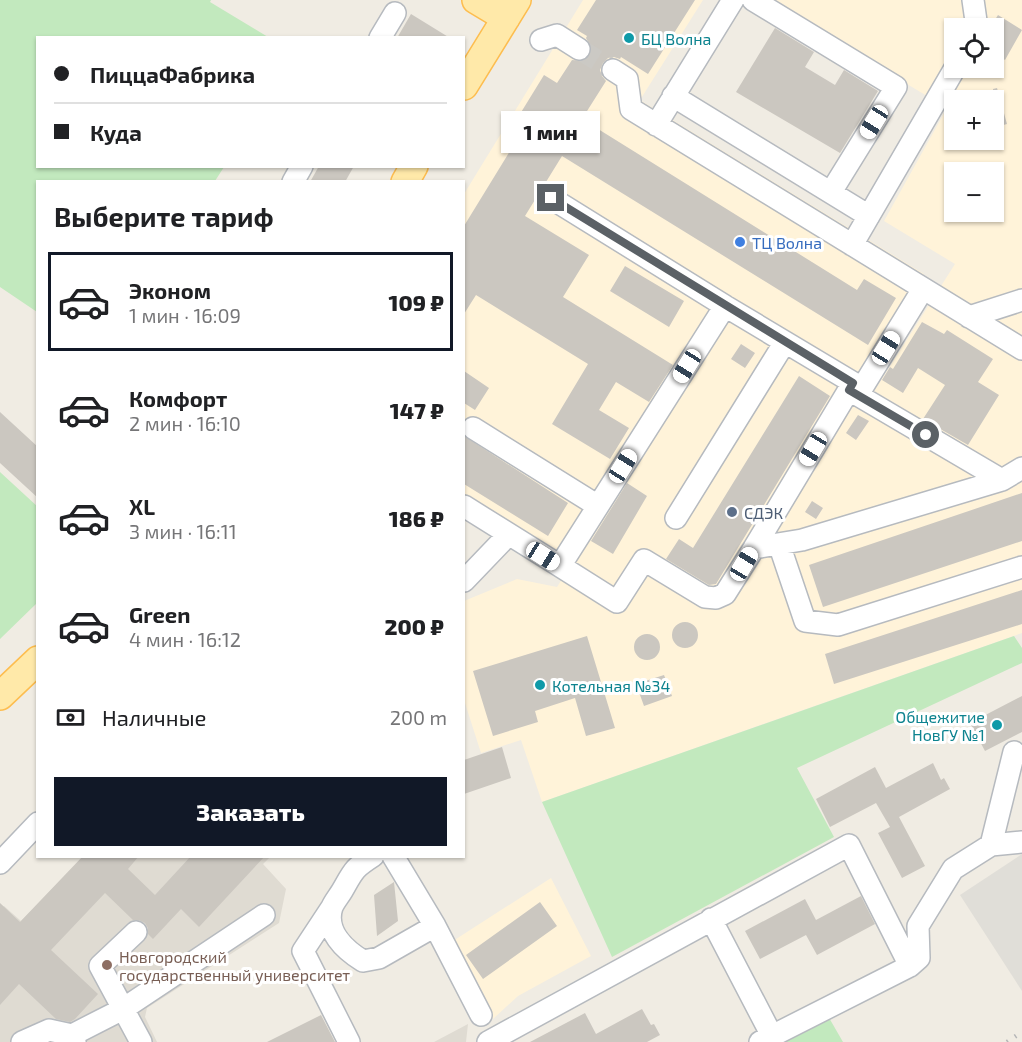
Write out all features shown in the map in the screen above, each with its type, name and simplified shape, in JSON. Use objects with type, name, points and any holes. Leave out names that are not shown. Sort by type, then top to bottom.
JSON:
[{"type":"main road","points":[[465,84],[511,9],[476,0]]},
{"type":"main road","points":[[0,696],[36,662]]},
{"type":"street","points":[[656,125],[733,0]]},
{"type":"street","points":[[753,0],[896,87],[831,192]]},
{"type":"street","points":[[973,0],[976,18]]},
{"type":"street","points":[[381,36],[395,13]]},
{"type":"street","points":[[541,40],[557,35],[579,49]]},
{"type":"street","points":[[613,70],[627,79],[631,109],[1022,349]]},
{"type":"street","points":[[852,245],[948,78]]},
{"type":"street","points":[[673,96],[869,216]]},
{"type":"street","points":[[551,198],[785,342],[851,387],[1002,480]]},
{"type":"street","points":[[851,387],[862,388],[923,289]]},
{"type":"street","points":[[969,316],[1022,300]]},
{"type":"street","points":[[560,566],[724,306]]},
{"type":"street","points":[[676,518],[785,342]]},
{"type":"street","points":[[465,507],[617,602],[644,560],[705,597],[716,598],[725,594],[851,387]]},
{"type":"street","points":[[473,428],[598,506]]},
{"type":"street","points":[[753,548],[802,540],[1002,480],[1022,468]]},
{"type":"street","points":[[465,579],[509,534]]},
{"type":"street","points":[[779,544],[805,621],[838,625],[1022,567]]},
{"type":"street","points":[[991,845],[1014,752]]},
{"type":"street","points":[[0,862],[36,825]]},
{"type":"street","points":[[711,919],[766,1039],[909,966],[919,958],[918,926],[953,869],[991,845],[1022,843]]},
{"type":"street","points":[[488,1042],[849,844],[909,966]]},
{"type":"street","points":[[349,1042],[303,951],[332,908],[354,868],[371,858]]},
{"type":"street","points":[[394,858],[435,926],[481,1015]]},
{"type":"street","points":[[332,908],[331,922],[338,940],[347,951],[363,961],[379,957],[435,926]]},
{"type":"street","points":[[22,1042],[49,1030],[73,1039],[123,1009],[264,915]]},
{"type":"street","points":[[136,932],[100,966],[141,1042]]},
{"type":"shaded area","points":[[583,0],[703,0],[640,100],[924,274],[859,377],[721,293],[559,553],[465,495],[465,192]]},
{"type":"shaded area","points":[[767,0],[1022,0],[1022,633],[542,802],[521,740],[481,753],[465,703],[465,601],[517,579],[557,587],[726,320],[866,404],[955,264],[884,221],[944,113],[944,150],[1004,150],[1004,90],[944,90],[944,106]]},
{"type":"shaded area","points":[[1022,854],[1022,991],[960,895]]},
{"type":"shaded area","name":"Новгородский государственный университет","points":[[82,858],[269,858],[263,864],[286,889],[279,923],[147,1008],[145,1017],[157,1042],[0,1042],[0,910],[4,906],[21,921]]},
{"type":"shaded area","points":[[551,878],[591,956],[518,996],[493,1019],[453,941]]},
{"type":"shaded area","points":[[468,1024],[466,1042],[434,1042]]},
{"type":"green space","points":[[0,0],[211,0],[210,2],[266,36],[36,36],[36,168],[223,168],[216,180],[36,180],[36,311],[0,287]]},
{"type":"green space","points":[[0,472],[36,505],[36,604],[0,639]]},
{"type":"green space","points":[[1014,636],[1022,648],[1022,663],[797,768],[834,837],[612,957],[542,802]]},
{"type":"green space","points":[[828,1016],[843,1042],[777,1042]]},
{"type":"building","name":"ТЦ Волна","points":[[596,0],[695,0],[648,74],[621,57],[620,59],[608,58],[603,63],[600,70],[606,81],[582,119],[857,290],[864,279],[896,298],[868,345],[562,156],[525,216],[589,255],[563,297],[673,365],[649,402],[616,382],[599,410],[629,428],[610,459],[552,424],[588,364],[476,295],[465,312],[465,224],[513,146],[504,140],[544,75],[557,83],[572,60],[584,61],[590,55],[592,49],[587,36],[577,30]]},
{"type":"building","points":[[411,14],[447,36],[398,36]]},
{"type":"building","points":[[1004,19],[1022,30],[1004,59]]},
{"type":"building","points":[[775,28],[814,52],[805,67],[835,85],[844,70],[878,91],[840,153],[736,92]]},
{"type":"building","points":[[318,168],[353,168],[346,180],[311,180]]},
{"type":"building","points":[[625,266],[684,301],[669,327],[610,291]]},
{"type":"building","points":[[922,322],[944,334],[947,330],[993,359],[978,382],[999,395],[968,445],[923,419],[945,385],[918,368],[903,393],[882,380],[890,367],[893,369]]},
{"type":"building","points":[[741,344],[755,353],[745,368],[731,359]]},
{"type":"building","points":[[465,372],[489,388],[475,410],[465,404]]},
{"type":"building","points":[[799,376],[830,396],[716,584],[709,585],[666,559],[679,539],[693,548]]},
{"type":"building","points":[[0,412],[36,445],[36,496],[0,463]]},
{"type":"building","points":[[858,415],[869,421],[856,440],[846,433]]},
{"type":"building","points":[[465,437],[568,503],[548,536],[465,485]]},
{"type":"building","points":[[627,483],[647,496],[613,554],[591,541]]},
{"type":"building","points":[[1022,493],[1022,541],[823,607],[809,565]]},
{"type":"building","points":[[812,501],[823,508],[816,519],[805,512]]},
{"type":"building","points":[[1022,590],[1022,624],[834,684],[825,654]]},
{"type":"building","points":[[685,622],[694,626],[698,635],[694,644],[685,648],[676,644],[672,635],[676,626]]},
{"type":"building","points":[[647,634],[656,638],[660,647],[656,656],[647,660],[638,656],[634,647],[638,638]]},
{"type":"building","name":"Котельная №34","points":[[587,636],[615,728],[586,736],[575,698],[535,711],[538,722],[493,736],[473,671]]},
{"type":"building","points":[[664,675],[672,696],[644,706],[636,684]]},
{"type":"building","name":"Общежитие НовГУ №1","points":[[1022,696],[1022,732],[985,751],[970,723]]},
{"type":"building","points":[[502,747],[511,778],[465,794],[465,760]]},
{"type":"building","points":[[933,763],[941,780],[944,778],[950,789],[899,817],[925,866],[902,878],[878,833],[890,827],[876,803],[830,827],[816,799],[875,767],[886,788]]},
{"type":"building","points":[[81,858],[137,858],[128,869],[155,895],[189,858],[263,858],[199,927],[181,909],[153,939],[148,934],[145,923],[133,920],[105,893],[51,950],[98,994],[70,1022],[56,1019],[19,984],[0,1005],[0,903],[20,922]]},
{"type":"building","points":[[394,882],[398,921],[377,936],[374,895]]},
{"type":"building","points":[[861,896],[875,924],[817,955],[806,935],[760,959],[745,931],[805,899],[816,920]]},
{"type":"building","points":[[540,902],[557,926],[483,979],[466,955]]},
{"type":"building","points":[[642,1009],[660,1035],[647,1042],[530,1042],[585,1013],[596,1034]]},
{"type":"building","points":[[321,1015],[335,1042],[267,1042]]},
{"type":"tunnel","points":[[579,49],[613,70]]},
{"type":"railway","points":[[1007,1042],[1022,1032]]},
{"type":"place","name":"БЦ Волна","points":[[629,38]]},
{"type":"place","name":"ТЦ Волна","points":[[740,242]]},
{"type":"place","name":"СДЭК","points":[[732,512]]},
{"type":"place","name":"Котельная №34","points":[[540,685]]},
{"type":"place","name":"Общежитие НовГУ №1","points":[[997,725]]},
{"type":"place","name":"Новгородский государственный университет","points":[[107,965]]},
{"type":"route","points":[[551,198],[853,383],[849,390],[926,435]]}]
